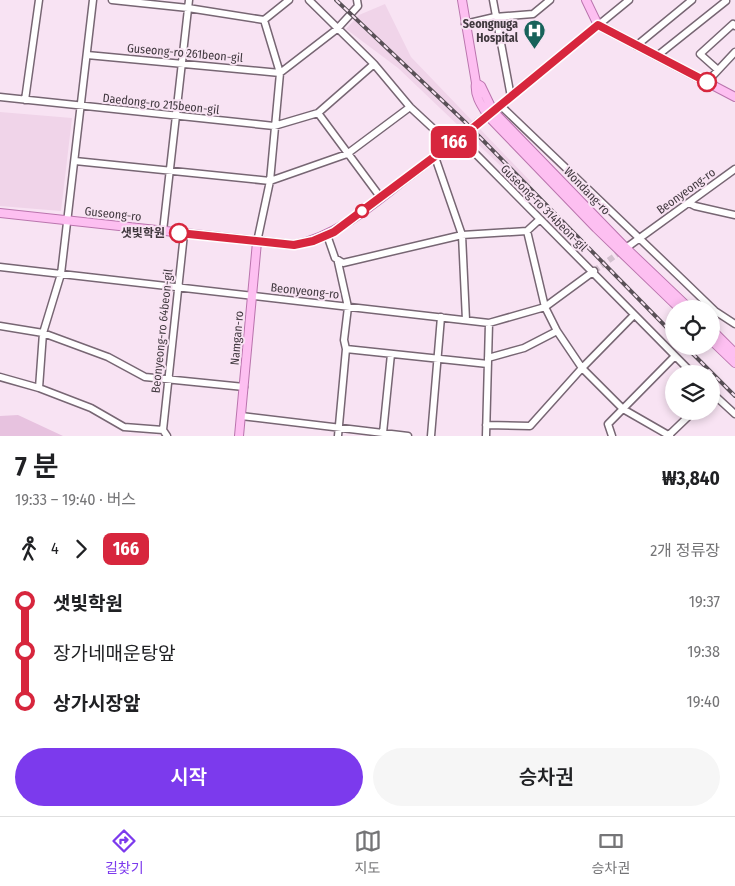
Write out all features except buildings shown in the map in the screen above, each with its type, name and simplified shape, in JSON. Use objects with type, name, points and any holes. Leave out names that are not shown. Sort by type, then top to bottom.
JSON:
[{"type":"main road","name":"Wondang-ro","points":[[462,0],[476,83],[481,86],[490,113],[596,228],[671,300]]},
{"type":"main road","points":[[586,0],[598,25],[735,97]]},
{"type":"main road","name":"Wondang-ro","points":[[490,113],[681,300]]},
{"type":"main road","name":"Guseong-ro","points":[[0,213],[294,245],[313,241],[327,235],[381,198],[490,113]]},
{"type":"main road","name":"Namgan-ro","points":[[239,436],[258,242]]},
{"type":"main road","points":[[720,338],[735,353]]},
{"type":"main road","points":[[720,349],[735,363]]},
{"type":"street","points":[[26,100],[39,0]]},
{"type":"street","points":[[68,221],[93,0]]},
{"type":"street","points":[[112,0],[188,8],[264,20],[288,0]]},
{"type":"street","points":[[163,231],[189,0]]},
{"type":"street","points":[[310,0],[374,64],[410,106],[451,145]]},
{"type":"street","points":[[280,72],[337,29],[358,6],[357,0]]},
{"type":"street","points":[[493,0],[511,97]]},
{"type":"street","points":[[465,24],[495,17],[533,14],[550,0]]},
{"type":"street","name":"Guseong-ro","points":[[490,113],[629,0]]},
{"type":"street","points":[[636,46],[692,0]]},
{"type":"street","points":[[657,56],[726,1]]},
{"type":"street","points":[[258,242],[270,181],[280,72],[264,20]]},
{"type":"street","points":[[718,70],[700,54],[733,24],[735,26]]},
{"type":"street","points":[[707,82],[735,52]]},
{"type":"street","name":"Guseong-ro 261beon-gil","points":[[87,55],[280,72]]},
{"type":"street","name":"Daedong-ro 215beon-gil","points":[[0,97],[274,126],[318,113],[374,64]]},
{"type":"street","points":[[500,105],[715,311],[735,324]]},
{"type":"street","points":[[74,161],[270,181],[347,154],[410,106]]},
{"type":"street","points":[[318,113],[381,198]]},
{"type":"street","name":"Guseong-ro 314beon-gil","points":[[460,138],[684,365]]},
{"type":"street","points":[[435,156],[462,234],[466,320]]},
{"type":"street","name":"Beonyeong-ro","points":[[626,248],[735,169]]},
{"type":"street","points":[[689,203],[735,215]]},
{"type":"street","points":[[338,262],[361,259],[462,234],[528,231],[540,219]]},
{"type":"street","name":"Guseong-ro","points":[[39,388],[43,333],[61,274],[68,221]]},
{"type":"street","points":[[528,231],[545,307],[556,330],[582,368],[623,409],[669,436],[685,420]]},
{"type":"street","name":"Beonyeong-ro 64beon-gil","points":[[0,377],[39,388],[91,408],[124,427],[165,433],[184,234]]},
{"type":"street","points":[[327,235],[334,258],[338,262],[348,307],[338,436]]},
{"type":"street","name":"Beonyeong-ro","points":[[0,267],[489,323],[545,307],[593,271]]},
{"type":"street","points":[[486,425],[530,426],[582,368],[634,315]]},
{"type":"street","points":[[431,436],[441,318]]},
{"type":"street","points":[[486,436],[489,323]]},
{"type":"street","points":[[0,326],[43,333],[108,357],[145,377],[244,387]]},
{"type":"street","points":[[346,349],[488,361],[524,348],[556,330]]},
{"type":"street","points":[[383,433],[391,354]]},
{"type":"street","points":[[612,436],[608,424],[675,356]]},
{"type":"street","points":[[720,400],[735,414]]},
{"type":"street","points":[[241,416],[408,436]]},
{"type":"shaded area","points":[[385,4],[411,57],[531,182],[526,190],[398,68],[346,29],[359,15]]},
{"type":"shaded area","points":[[0,112],[72,118],[61,211],[0,206]]},
{"type":"shaded area","points":[[18,415],[63,436],[0,436],[0,416]]},
{"type":"tunnel","points":[[594,271],[623,250]]},
{"type":"railway","points":[[336,0],[465,122],[665,326]]},
{"type":"railway","points":[[694,355],[735,396]]},
{"type":"bus line","name":"166","points":[[179,233],[294,245],[313,241],[334,232],[474,127],[598,25],[707,82]]},
{"type":"place","name":"Seongnuga Hospital","points":[[534,50]]},
{"type":"place","name":"샛빛학원","points":[[179,233]]}]
